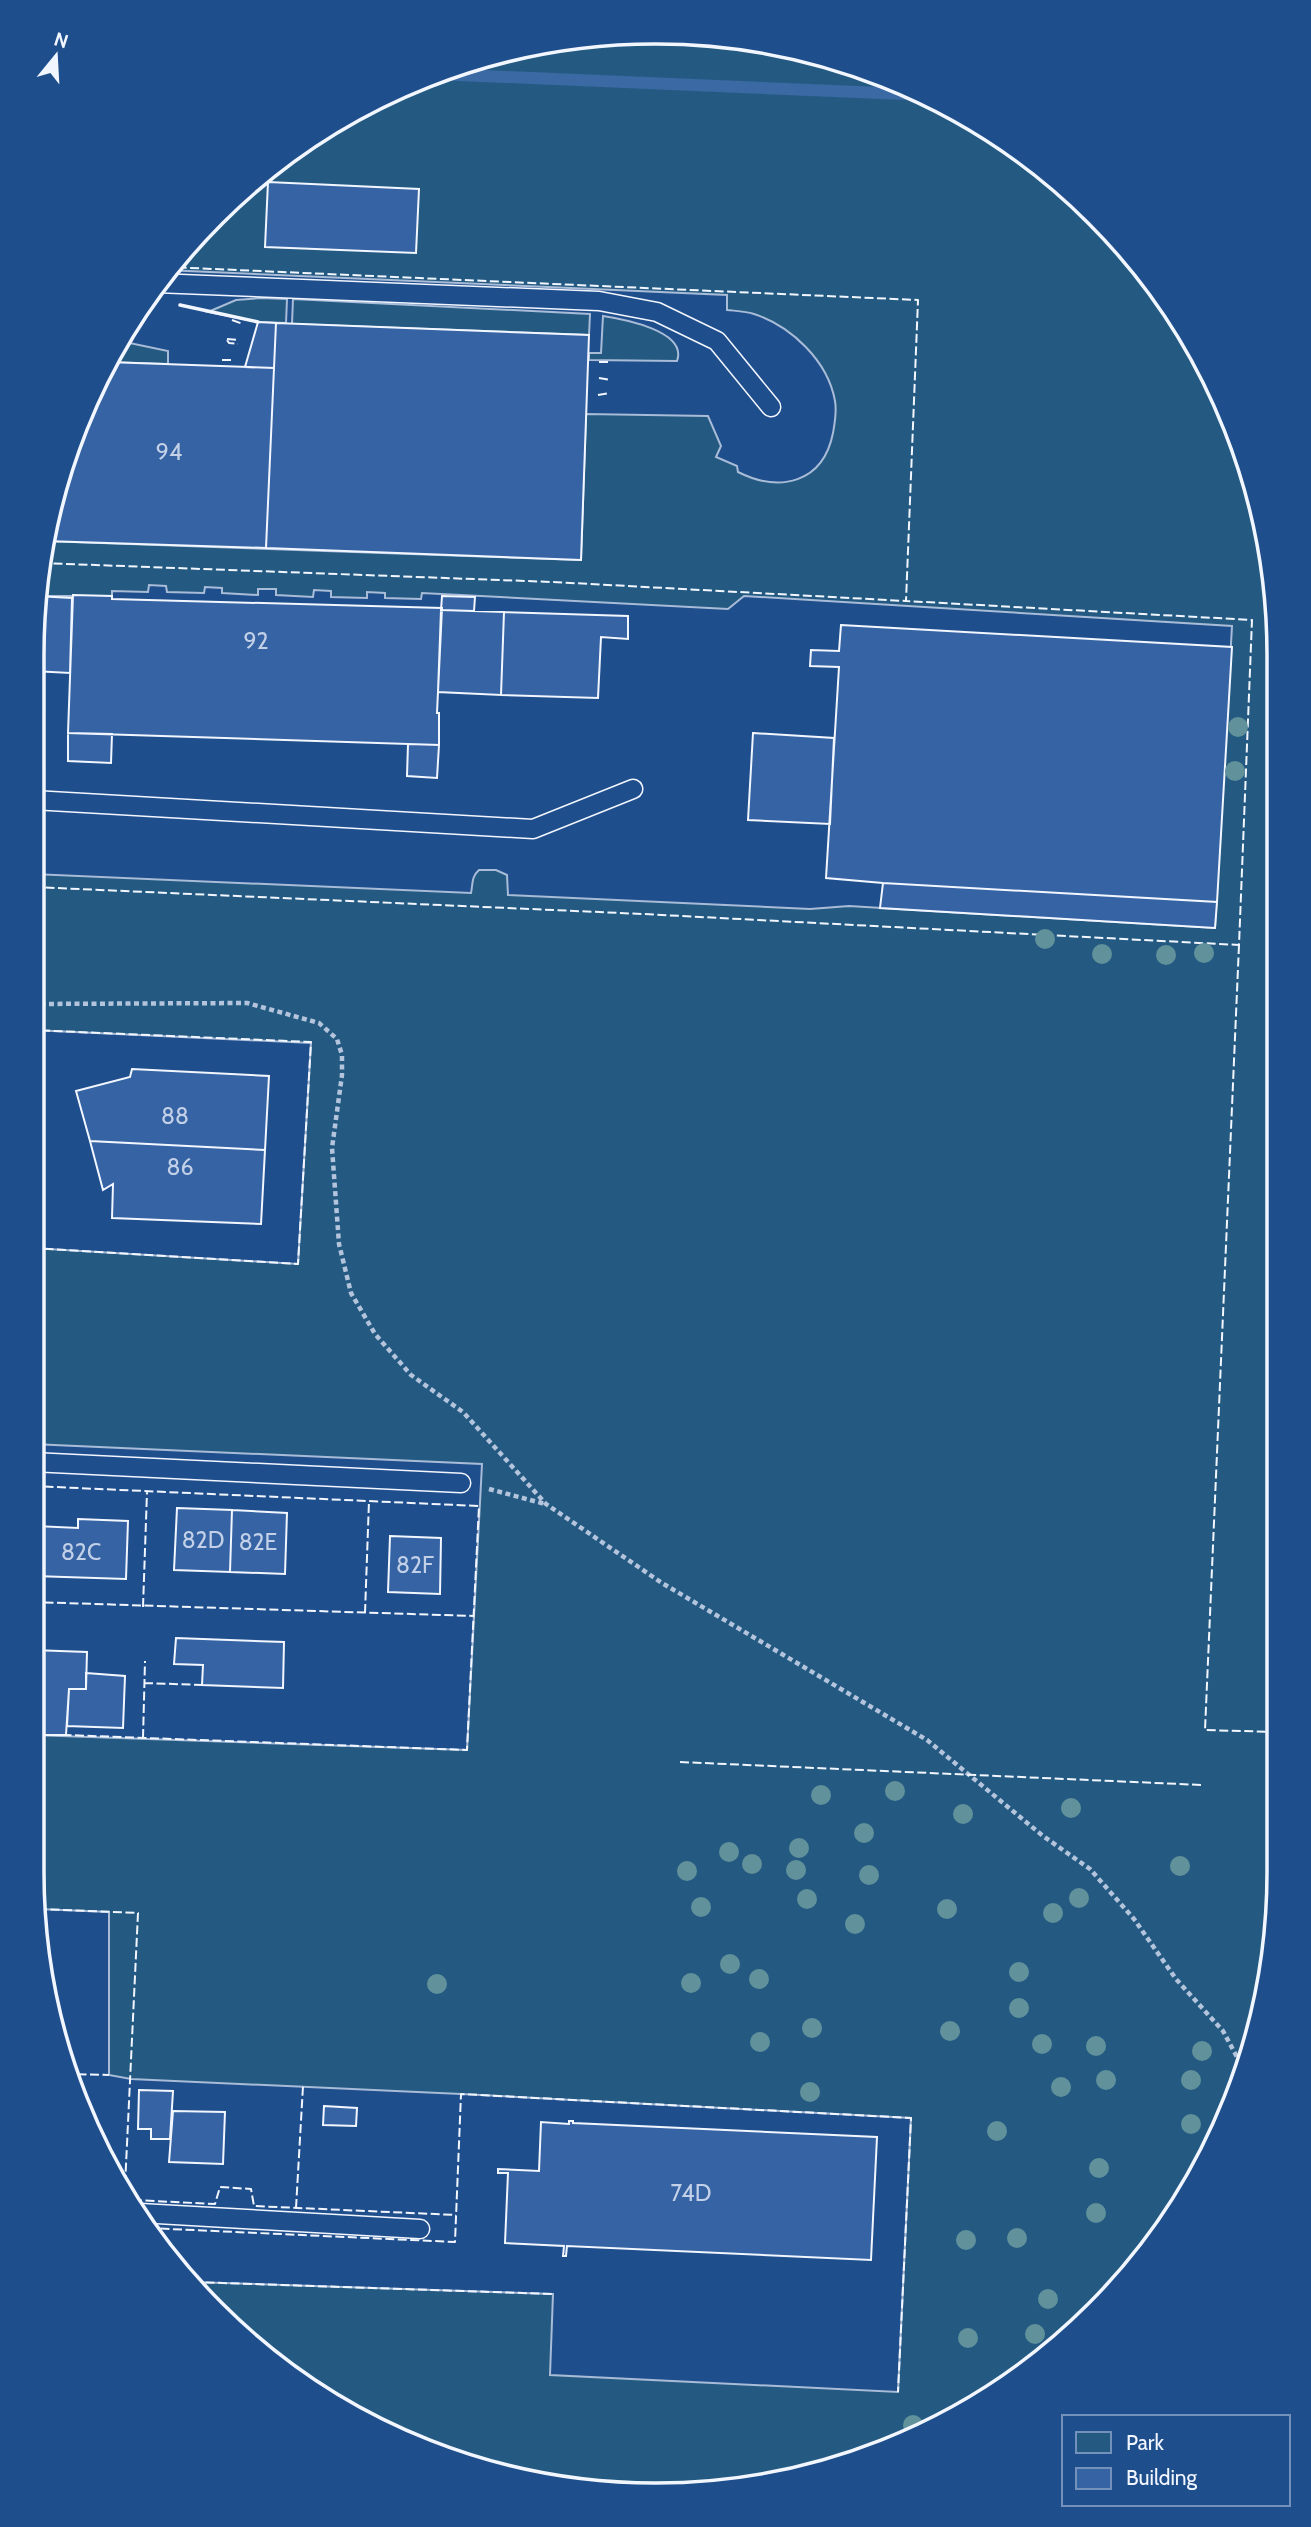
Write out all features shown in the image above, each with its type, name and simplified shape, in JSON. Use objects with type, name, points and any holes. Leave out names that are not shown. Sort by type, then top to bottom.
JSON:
[{"type":"lane","points":[[170,284],[599,301],[657,313],[717,341],[771,407]]},
{"type":"lane","points":[[44,801],[533,829],[633,789]]},
{"type":"lane","points":[[44,1463],[461,1483]]},
{"type":"lane","points":[[149,2213],[420,2229]]},
{"type":"path","points":[[44,1004],[247,1003],[319,1023],[337,1039],[342,1055],[342,1075],[332,1148],[339,1244],[351,1293],[375,1334],[411,1375],[463,1412],[546,1504],[662,1583],[927,1740],[1044,1836],[1090,1869],[1134,1919],[1176,1979],[1223,2031],[1238,2058]]},
{"type":"path","points":[[461,1483],[546,1504]]},
{"type":"green space","points":[[615,45],[696,45],[775,56],[852,76],[890,90],[961,126],[1028,170],[1088,223],[1141,283],[1164,316],[1204,385],[1235,459],[1255,536],[1266,615],[1266,1912],[1262,1951],[1246,2030],[1221,2106],[1204,2142],[1164,2211],[1141,2244],[1088,2304],[1059,2331],[1028,2357],[961,2401],[890,2437],[852,2451],[775,2471],[735,2478],[696,2482],[615,2482],[576,2478],[497,2462],[421,2437],[385,2420],[316,2380],[283,2357],[223,2304],[203,2282],[553,2294],[550,2375],[898,2392],[911,2118],[131,2079],[109,2075],[109,1912],[45,1909],[44,1735],[467,1750],[482,1464],[44,1445],[44,1249],[298,1264],[311,1043],[44,1031],[44,874],[471,893],[473,878],[479,870],[496,870],[507,875],[508,895],[810,909],[849,906],[1215,928],[1232,626],[744,596],[728,609],[422,593],[421,599],[385,598],[385,593],[367,592],[367,598],[331,597],[331,591],[314,590],[313,597],[276,595],[276,589],[258,589],[258,595],[222,593],[222,588],[205,587],[204,593],[167,592],[166,586],[149,585],[148,592],[112,591],[112,596],[47,596],[55,541],[581,560],[586,414],[708,416],[721,446],[716,457],[737,466],[738,472],[754,478],[769,482],[798,479],[810,473],[828,450],[836,409],[831,386],[816,359],[794,336],[754,314],[727,310],[727,295],[180,271],[223,223],[283,170],[350,126],[421,90],[497,65],[576,49]]},
{"type":"green space","points":[[287,299],[286,323],[258,322],[208,312],[236,300]]},
{"type":"green space","points":[[293,299],[590,314],[589,335],[292,324]]},
{"type":"green space","points":[[603,316],[625,320],[664,334],[678,351],[677,361],[589,360],[589,353],[601,353]]},
{"type":"green space","points":[[130,343],[168,351],[168,364],[119,362]]},
{"type":"building","points":[[269,182],[419,189],[416,253],[265,247]]},
{"type":"building","points":[[258,322],[276,323],[274,368],[245,367]]},
{"type":"building","points":[[276,323],[589,335],[581,560],[266,548]]},
{"type":"building","points":[[119,362],[274,368],[266,548],[55,541],[76,459],[90,421]]},
{"type":"building","points":[[73,595],[112,596],[112,599],[442,608],[437,713],[439,745],[68,733]]},
{"type":"building","points":[[442,596],[475,597],[474,611],[441,610]]},
{"type":"building","points":[[47,597],[72,598],[70,673],[44,672]]},
{"type":"building","points":[[441,610],[504,612],[501,695],[438,692]]},
{"type":"building","points":[[504,612],[628,616],[628,639],[601,637],[598,698],[501,695]]},
{"type":"building","points":[[841,625],[1232,647],[1217,902],[826,878],[839,667],[810,666],[811,650],[839,651]]},
{"type":"building","points":[[68,733],[112,734],[111,763],[68,761]]},
{"type":"building","points":[[753,733],[834,738],[830,824],[748,820]]},
{"type":"building","points":[[408,744],[439,745],[437,778],[407,776]]},
{"type":"building","points":[[883,883],[1217,902],[1215,928],[880,908]]},
{"type":"building","points":[[132,1069],[269,1076],[265,1150],[90,1141],[76,1091],[130,1077]]},
{"type":"building","points":[[90,1141],[265,1150],[261,1224],[112,1218],[113,1184],[103,1190]]},
{"type":"building","points":[[177,1508],[232,1510],[230,1572],[174,1570]]},
{"type":"building","points":[[232,1510],[287,1513],[285,1574],[230,1572]]},
{"type":"building","points":[[78,1519],[128,1521],[126,1579],[44,1576],[44,1526],[78,1528]]},
{"type":"building","points":[[390,1536],[441,1538],[440,1594],[388,1592]]},
{"type":"building","points":[[176,1638],[284,1642],[283,1688],[202,1685],[203,1665],[174,1664]]},
{"type":"building","points":[[44,1650],[87,1652],[86,1689],[69,1689],[66,1735],[44,1735]]},
{"type":"building","points":[[86,1673],[125,1676],[123,1728],[67,1726],[69,1689],[86,1689]]},
{"type":"building","points":[[139,2090],[173,2091],[170,2139],[151,2139],[151,2129],[138,2129]]},
{"type":"building","points":[[324,2106],[357,2108],[356,2126],[323,2125]]},
{"type":"building","points":[[173,2111],[225,2112],[223,2164],[169,2162]]},
{"type":"building","points":[[569,2121],[877,2137],[871,2260],[567,2246],[566,2256],[563,2256],[564,2246],[505,2243],[508,2173],[498,2173],[498,2169],[539,2171],[541,2122],[569,2124]]},
{"type":"waterway","points":[[462,75],[898,94]]},
{"type":"fence","points":[[44,887],[643,914],[1239,945],[1252,620],[906,601],[918,300],[183,268]]},
{"type":"fence","points":[[232,320],[243,324]]},
{"type":"fence","points":[[227,339],[239,340]]},
{"type":"fence","points":[[227,340],[229,343],[238,344]]},
{"type":"fence","points":[[222,360],[234,360]]},
{"type":"fence","points":[[599,362],[610,360]]},
{"type":"fence","points":[[599,378],[611,380]]},
{"type":"fence","points":[[598,395],[610,393]]},
{"type":"fence","points":[[51,563],[553,582],[906,601]]},
{"type":"fence","points":[[1239,945],[1205,1730],[1267,1732]]},
{"type":"fence","points":[[44,1031],[311,1042],[298,1264],[44,1249]]},
{"type":"fence","points":[[44,1487],[479,1506],[467,1750],[66,1735]]},
{"type":"fence","points":[[143,1607],[147,1492]]},
{"type":"fence","points":[[365,1613],[369,1501]]},
{"type":"fence","points":[[44,1602],[474,1616]]},
{"type":"fence","points":[[143,1738],[145,1661]]},
{"type":"fence","points":[[144,1683],[202,1685]]},
{"type":"fence","points":[[680,1762],[1202,1785]]},
{"type":"fence","points":[[45,1909],[138,1913],[125,2176]]},
{"type":"fence","points":[[78,2074],[109,2075]]},
{"type":"fence","points":[[296,2208],[303,2086]]},
{"type":"fence","points":[[159,2229],[455,2242],[461,2094],[911,2118],[898,2392]]},
{"type":"fence","points":[[140,2200],[215,2204],[220,2187],[251,2189],[254,2206],[456,2215]]},
{"type":"fence","points":[[203,2282],[553,2294]]},
{"type":"wall","points":[[180,305],[258,322]]}]
